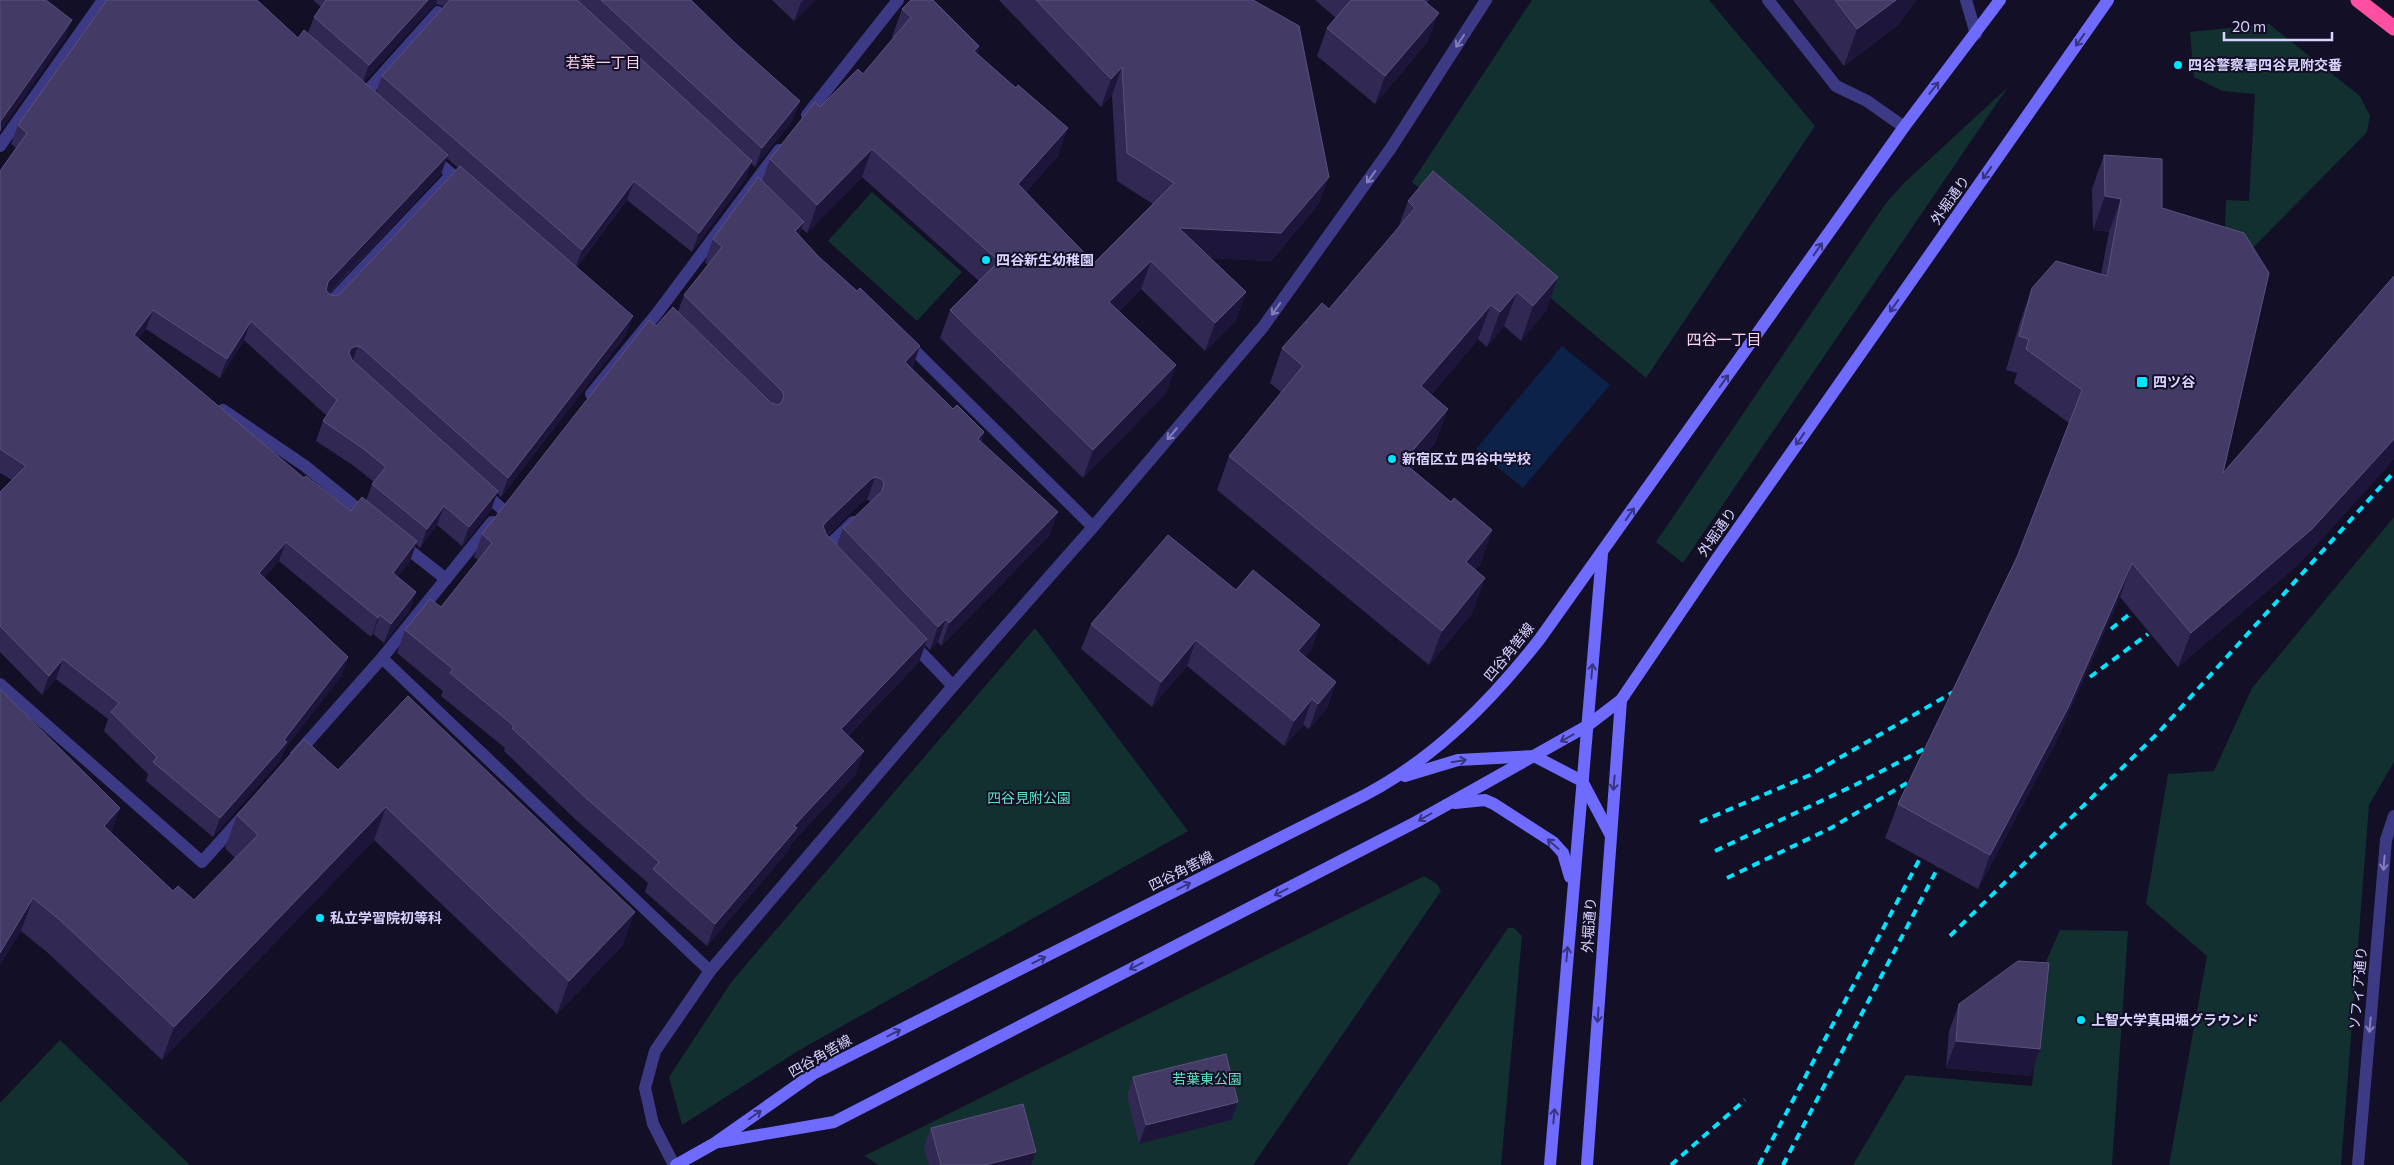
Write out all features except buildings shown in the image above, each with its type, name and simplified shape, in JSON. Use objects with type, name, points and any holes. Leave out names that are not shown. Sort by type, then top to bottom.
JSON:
[{"type":"highway","points":[[2358,0],[2394,28]]},
{"type":"main road","points":[[1602,554],[1904,127],[2000,0]]},
{"type":"main road","name":"外堀通り","points":[[1587,1165],[1621,700],[1721,552],[2108,0]]},
{"type":"main road","name":"外堀通り","points":[[1550,1165],[1572,887],[1602,554]]},
{"type":"main road","name":"四谷角筈線","points":[[675,1165],[715,1143],[813,1074],[1395,779],[1435,749],[1474,714],[1505,682],[1602,554]]},
{"type":"main road","name":"四谷角筈線","points":[[715,1143],[834,1122],[1416,822],[1587,726],[1621,700]]},
{"type":"main road","points":[[1395,779],[1458,760],[1534,756],[1582,781],[1610,834]]},
{"type":"main road","points":[[1448,804],[1485,800],[1546,837],[1563,853],[1572,887]]},
{"type":"street","points":[[0,146],[103,0]]},
{"type":"street","points":[[800,125],[898,0]]},
{"type":"street","points":[[675,1165],[653,1124],[645,1088],[654,1051],[710,971],[953,686],[1094,527],[1263,327],[1391,148],[1486,0]]},
{"type":"street","points":[[1768,0],[1836,86],[1867,101],[1904,127]]},
{"type":"street","points":[[1966,0],[1976,34]]},
{"type":"street","points":[[363,96],[438,12]]},
{"type":"street","points":[[584,403],[634,332],[661,315],[753,184],[787,140]]},
{"type":"street","points":[[422,148],[474,193]]},
{"type":"street","points":[[327,307],[452,174]]},
{"type":"street","points":[[897,333],[1094,527]]},
{"type":"street","points":[[223,410],[305,466],[446,580]]},
{"type":"street","points":[[286,768],[382,658],[505,505],[473,483]]},
{"type":"street","points":[[836,566],[823,551],[862,514]]},
{"type":"street","points":[[898,629],[953,686]]},
{"type":"street","points":[[382,658],[710,971]]},
{"type":"street","points":[[0,684],[202,862],[254,804]]},
{"type":"street","name":"ソフィア通り","points":[[2358,1165],[2386,840],[2394,816]]},
{"type":"green space","points":[[1532,0],[1709,0],[1815,126],[1646,378],[1412,182]]},
{"type":"green space","points":[[2269,24],[2360,96],[2370,116],[2367,132],[2247,254],[2225,232],[2226,200],[2249,201],[2255,94],[2222,91],[2194,77],[2190,32]]},
{"type":"green space","points":[[2008,87],[1683,563],[1656,542],[1886,203],[1905,182]]},
{"type":"green space","points":[[872,192],[962,272],[917,321],[828,241]]},
{"type":"green space","points":[[2394,517],[2394,762],[2369,805],[2341,1165],[2169,1165],[2207,956],[2146,904],[2168,774],[2214,771],[2252,688]]},
{"type":"green space","name":"四谷見附公園","points":[[1035,628],[1188,831],[798,1051],[682,1125],[669,1077],[732,981]]},
{"type":"green space","name":"若葉東公園","points":[[1424,876],[1437,884],[1441,891],[1253,1165],[879,1165],[864,1156]]},
{"type":"green space","points":[[1508,928],[1514,928],[1522,936],[1501,1165],[1347,1165]]},
{"type":"green space","name":"上智大学真田堀グラウンド","points":[[2060,930],[2128,931],[2112,1165],[1853,1165],[1906,1075],[2032,1086],[2045,964]]},
{"type":"green space","points":[[60,1040],[190,1165],[0,1165],[0,1103]]},
{"type":"water","points":[[1562,346],[1610,385],[1523,488],[1476,449]]},
{"type":"railway","points":[[1950,936],[2159,732],[2394,472]]},
{"type":"railway","points":[[2111,629],[2131,613]]},
{"type":"railway","points":[[2090,677],[2148,634]]},
{"type":"railway","points":[[1700,822],[1810,775],[1955,691]]},
{"type":"railway","points":[[1715,851],[1855,785],[1926,748]]},
{"type":"railway","points":[[1727,878],[1831,828],[1907,783]]},
{"type":"railway","points":[[1759,1165],[1927,845]]},
{"type":"railway","points":[[1783,1165],[1945,854]]},
{"type":"railway","points":[[1671,1165],[1745,1100]]},
{"type":"place","name":"四谷警察署四谷見附交番","points":[[2178,65]]},
{"type":"place","name":"四谷新生幼稚園","points":[[986,260]]},
{"type":"place","name":"四ツ谷","points":[[2142,382]]},
{"type":"place","name":"新宿区立 四谷中学校","points":[[1392,459]]},
{"type":"place","name":"私立学習院初等科","points":[[320,918]]},
{"type":"place","name":"上智大学真田堀グラウンド","points":[[2081,1020]]},
{"type":"district","name":"若葉一丁目","points":[[603,63]]},
{"type":"district","name":"四谷一丁目","points":[[1724,340]]}]
